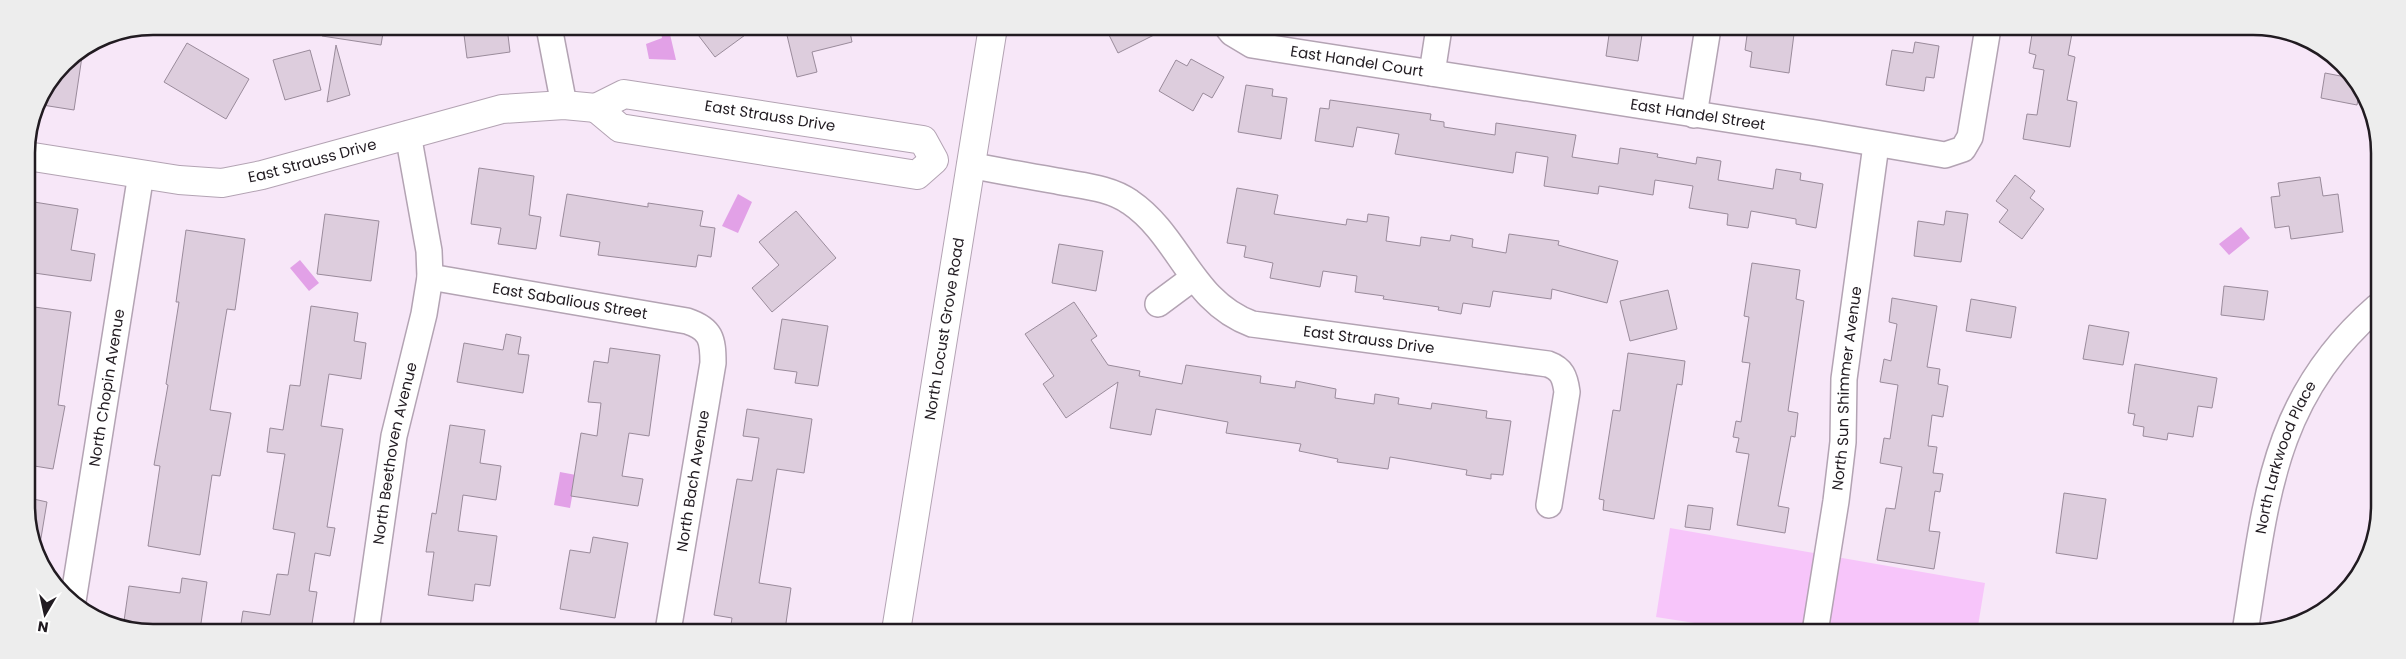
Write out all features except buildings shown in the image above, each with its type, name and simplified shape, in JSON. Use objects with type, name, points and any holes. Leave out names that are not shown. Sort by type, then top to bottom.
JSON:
[{"type":"street","points":[[551,35],[564,105]]},
{"type":"street","name":"North Locust Grove Road","points":[[897,624],[992,35]]},
{"type":"street","name":"East Handel Court","points":[[1235,35],[1252,45],[1432,73]]},
{"type":"street","points":[[1432,73],[1438,35]]},
{"type":"street","points":[[1694,114],[1707,35]]},
{"type":"street","name":"East Handel Street","points":[[1432,73],[1945,155],[1963,149],[1970,137],[1975,118],[1987,35]]},
{"type":"street","name":"East Strauss Drive","points":[[35,157],[179,180],[222,182],[262,175],[502,109],[564,105],[596,108],[624,94],[923,140],[934,160],[1092,186],[1129,201],[1157,226],[1210,298],[1230,314],[1252,324],[1548,364],[1559,368],[1565,378],[1567,392],[1549,505]]},
{"type":"street","points":[[596,108],[620,128],[917,175],[934,160]]},
{"type":"street","name":"North Beethoven Avenue","points":[[367,624],[394,436],[424,314],[430,277],[429,250],[408,134]]},
{"type":"street","name":"North Sun Shimmer Avenue","points":[[1816,624],[1836,501],[1842,442],[1844,379],[1876,145]]},
{"type":"street","name":"North Chopin Avenue","points":[[74,593],[141,174]]},
{"type":"street","name":"East Sabalious Street","points":[[430,277],[687,321],[698,324],[707,332]]},
{"type":"street","points":[[1158,304],[1194,278]]},
{"type":"street","name":"North Larkwood Place","points":[[2246,624],[2274,467],[2286,431],[2318,371],[2348,335],[2371,313]]},
{"type":"street","name":"North Bach Avenue","points":[[669,624],[713,363],[713,344],[707,332]]},
{"type":"shaded area","points":[[662,35],[670,35],[676,60],[649,59],[646,44],[662,38]]},
{"type":"shaded area","points":[[738,194],[752,202],[738,233],[722,226]]},
{"type":"shaded area","points":[[2241,227],[2250,238],[2229,255],[2219,244]]},
{"type":"shaded area","points":[[300,260],[319,283],[309,291],[290,268]]},
{"type":"shaded area","points":[[560,472],[576,475],[570,508],[554,505]]},
{"type":"shaded area","points":[[1670,528],[1985,583],[1978,624],[1701,624],[1656,617]]}]
